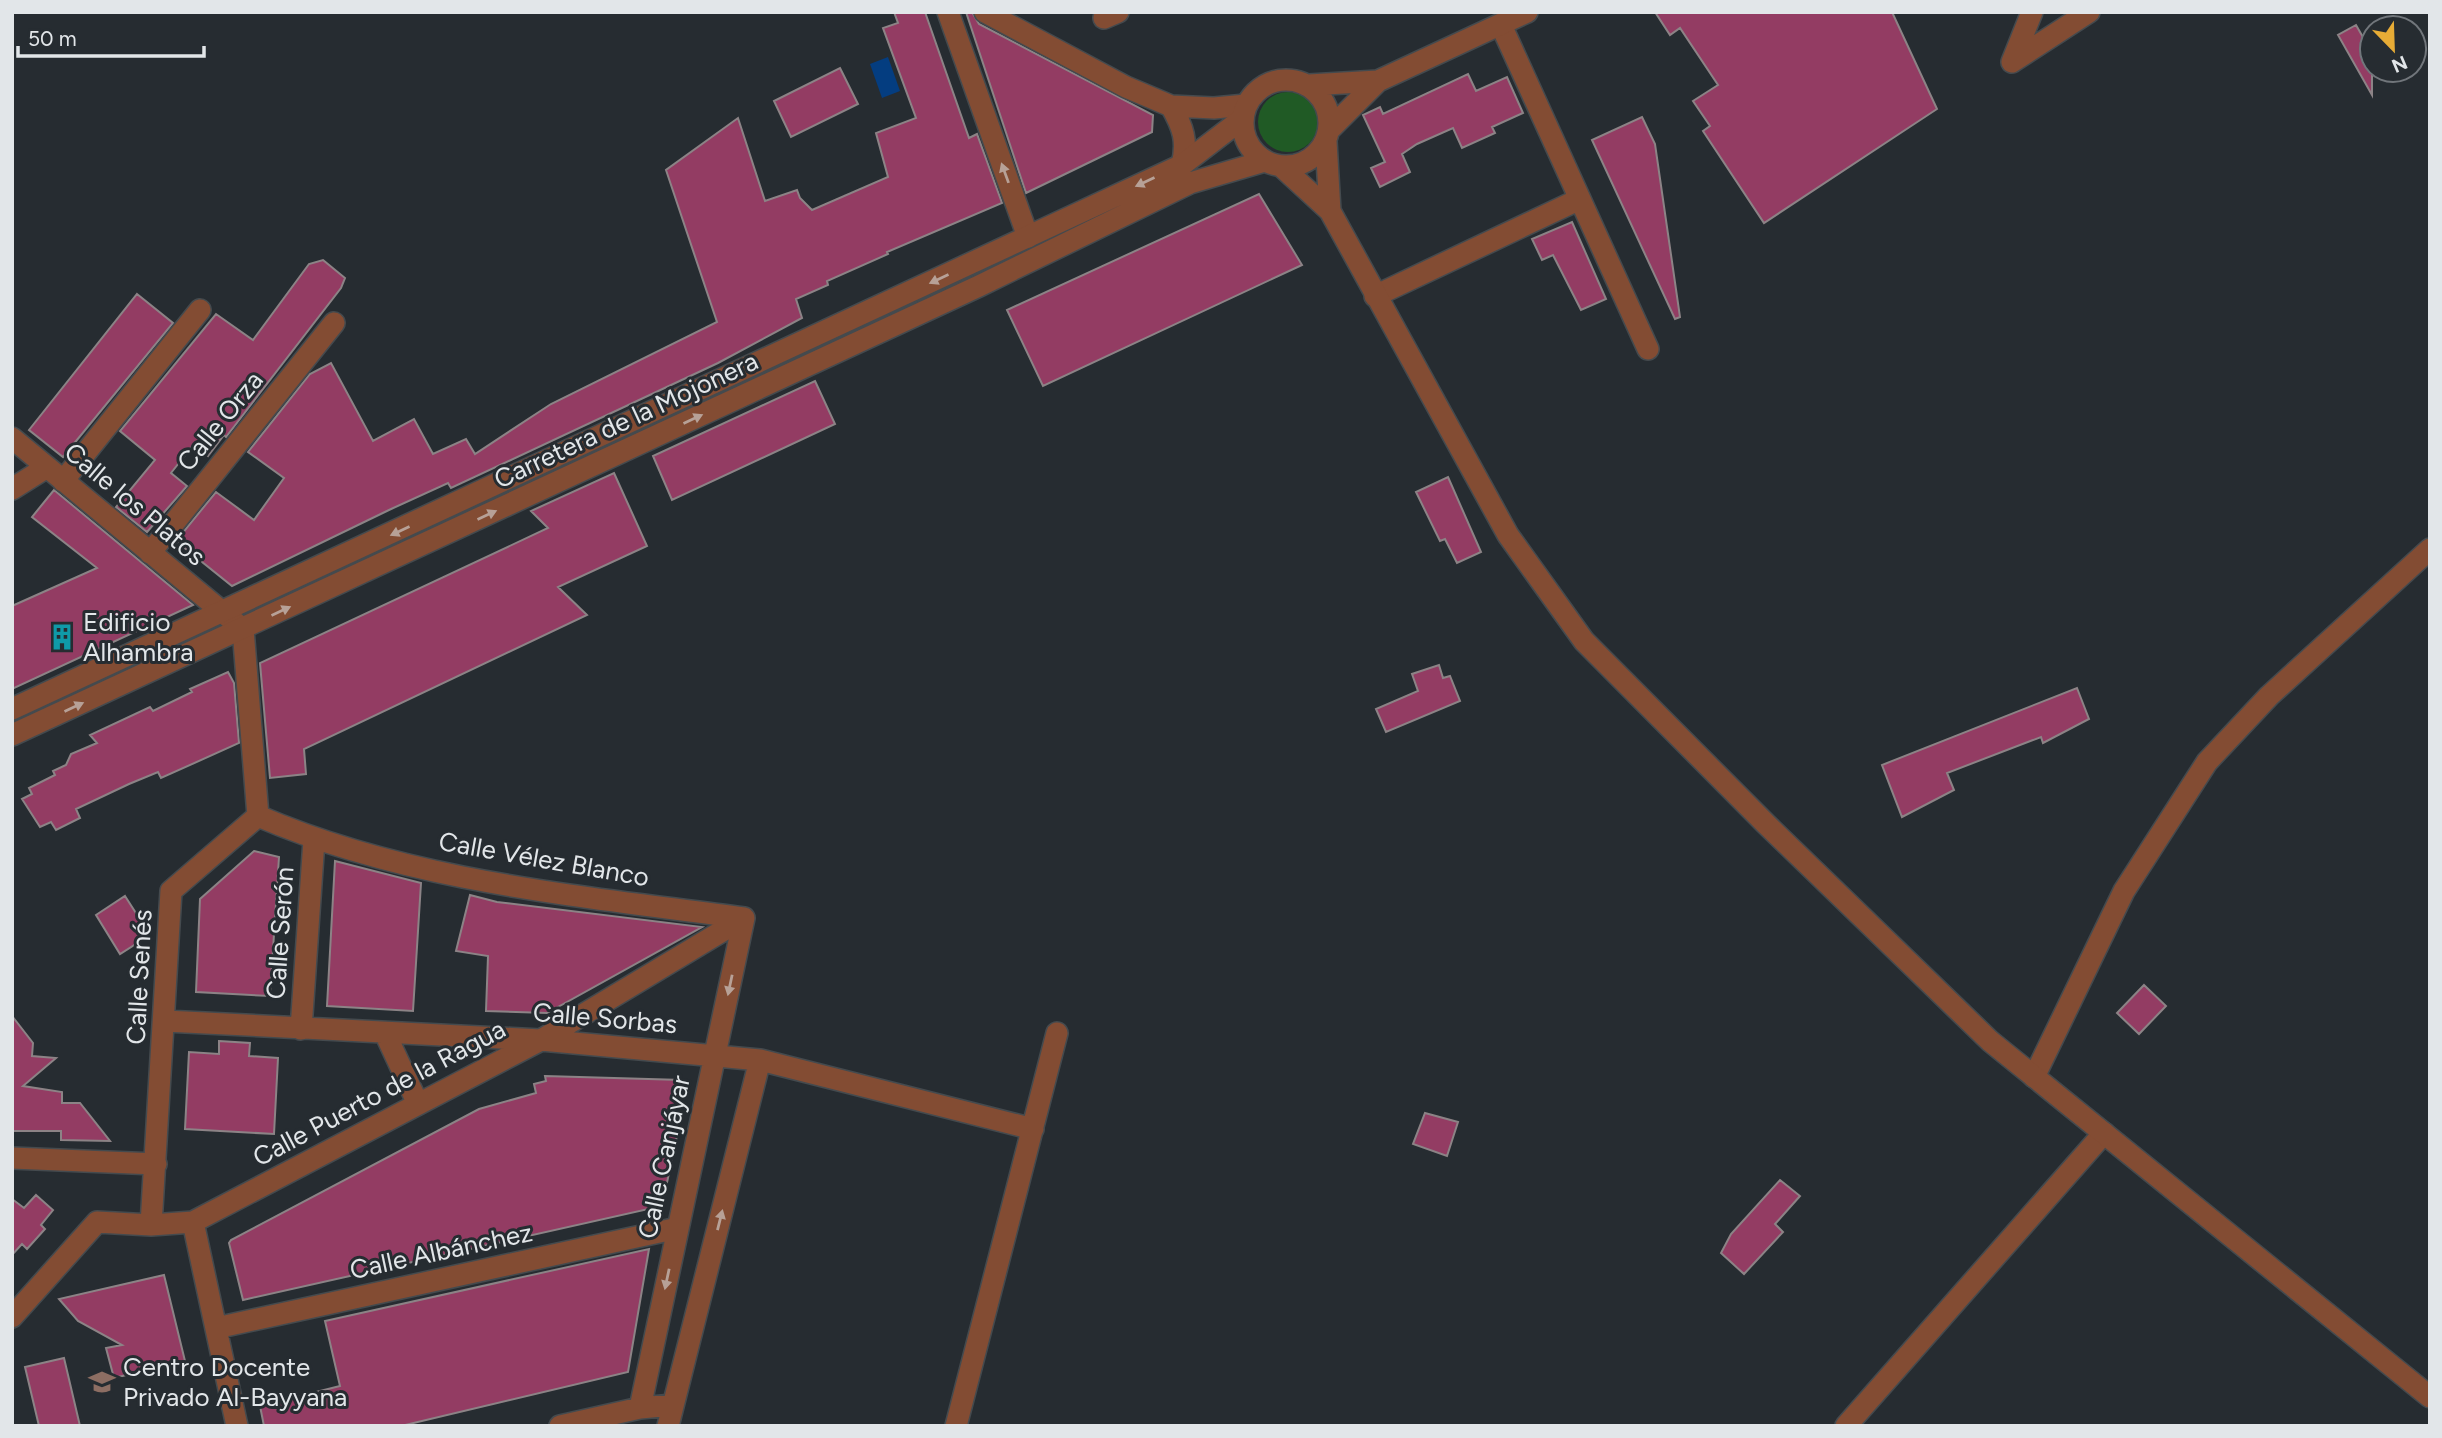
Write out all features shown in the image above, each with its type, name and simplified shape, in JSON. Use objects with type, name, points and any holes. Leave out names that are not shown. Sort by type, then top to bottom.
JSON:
[{"type":"street","points":[[948,12],[1028,237]]},
{"type":"street","points":[[985,12],[1126,87],[1171,106],[1244,112]]},
{"type":"street","points":[[2032,12],[2012,62],[2089,12]]},
{"type":"street","points":[[1273,164],[1308,161],[1378,81],[1511,17],[1580,199],[1648,349]]},
{"type":"street","points":[[1378,81],[1309,85],[1283,79],[1270,82],[1258,89],[1244,112],[1250,146],[1330,211],[1508,535],[1584,641],[1981,1032],[2430,1397]]},
{"type":"street","points":[[1309,85],[1326,104],[1330,211]]},
{"type":"street","points":[[1171,106],[1183,127],[1187,146],[1182,165]]},
{"type":"street","name":"Carretera de la Mojonera","points":[[12,709],[1182,165],[1244,112]]},
{"type":"street","name":"Carretera de la Mojonera","points":[[12,735],[954,298],[1190,183],[1273,164]]},
{"type":"street","points":[[1375,296],[1580,199]]},
{"type":"street","points":[[12,489],[55,474],[200,310]]},
{"type":"street","name":"Calle Orza","points":[[150,553],[334,323]]},
{"type":"street","name":"Calle los Platos","points":[[12,438],[223,613]]},
{"type":"street","points":[[2034,1077],[2124,891],[2207,762],[2269,696],[2430,550]]},
{"type":"street","points":[[223,613],[243,629],[258,816]]},
{"type":"street","name":"Calle Vélez Blanco","points":[[258,816],[314,841],[490,884],[744,918]]},
{"type":"street","name":"Calle Senés","points":[[151,1225],[172,891],[258,816]]},
{"type":"street","name":"Calle Serón","points":[[301,1029],[314,841]]},
{"type":"street","name":"Calle Puerto de la Ragua","points":[[12,1317],[97,1222],[151,1225],[193,1222],[541,1040],[744,918]]},
{"type":"street","name":"Calle Canjáyar","points":[[640,1408],[744,918]]},
{"type":"street","name":"Calle Sorbas","points":[[165,1021],[541,1040],[760,1060],[1033,1129]]},
{"type":"street","points":[[385,1032],[418,1104]]},
{"type":"street","points":[[956,1426],[1057,1033]]},
{"type":"street","points":[[560,1426],[640,1408],[671,1415],[760,1060]]},
{"type":"street","points":[[1846,1426],[2104,1133]]},
{"type":"street","points":[[12,1158],[156,1164]]},
{"type":"street","points":[[193,1222],[237,1426]]},
{"type":"street","name":"Calle Albánchez","points":[[216,1328],[678,1228]]},
{"type":"green space","points":[[1282,92],[1294,92],[1313,105],[1318,122],[1316,134],[1305,147],[1294,152],[1282,152],[1263,139],[1258,128],[1258,116],[1271,97]]},
{"type":"water","points":[[888,57],[900,91],[882,98],[870,64]]},
{"type":"building","points":[[894,12],[925,12],[969,138],[977,134],[1002,203],[827,281],[828,285],[796,299],[802,318],[718,363],[451,488],[448,483],[389,510],[232,586],[176,541],[216,492],[254,520],[284,478],[248,452],[310,374],[331,363],[373,441],[414,419],[433,454],[466,439],[475,454],[551,404],[717,322],[666,170],[738,118],[765,201],[797,190],[800,198],[812,210],[888,177],[876,133],[916,118],[883,28],[898,23]]},
{"type":"building","points":[[966,12],[972,12],[979,24],[1153,115],[1152,132],[1026,193]]},
{"type":"building","points":[[1655,12],[1892,12],[1937,109],[1764,223],[1703,131],[1710,126],[1693,101],[1718,85],[1680,28],[1670,35]]},
{"type":"building","points":[[2356,25],[2358,28],[2358,70],[2338,35]]},
{"type":"building","points":[[840,68],[858,104],[791,137],[774,101]]},
{"type":"building","points":[[1468,74],[1476,91],[1507,77],[1523,113],[1492,127],[1495,133],[1462,148],[1453,128],[1417,144],[1402,154],[1410,172],[1380,187],[1371,168],[1385,162],[1363,115],[1380,107],[1383,114]]},
{"type":"building","points":[[2366,84],[2372,84],[2372,95]]},
{"type":"building","points":[[1642,117],[1655,144],[1680,317],[1675,319],[1592,140]]},
{"type":"building","points":[[1259,194],[1302,265],[1043,386],[1007,310]]},
{"type":"building","points":[[1572,222],[1606,299],[1581,310],[1553,255],[1542,260],[1532,239]]},
{"type":"building","points":[[323,260],[345,278],[341,288],[226,437],[224,435],[208,456],[194,444],[171,473],[187,486],[147,532],[116,507],[155,460],[120,431],[216,314],[253,340],[309,264]]},
{"type":"building","points":[[137,294],[173,323],[63,457],[29,430]]},
{"type":"building","points":[[815,381],[835,424],[672,500],[653,456]]},
{"type":"building","points":[[614,473],[647,546],[558,587],[587,615],[304,749],[306,774],[270,778],[260,663],[548,528],[531,511]]},
{"type":"building","points":[[1448,477],[1481,552],[1457,563],[1445,539],[1440,541],[1416,492]]},
{"type":"building","points":[[54,490],[193,605],[12,689],[12,606],[97,568],[32,517]]},
{"type":"building","points":[[1439,665],[1443,678],[1450,676],[1460,701],[1386,732],[1376,709],[1418,691],[1412,674]]},
{"type":"building","points":[[228,672],[234,683],[239,743],[161,778],[158,772],[76,809],[80,818],[56,830],[51,822],[40,827],[22,799],[32,794],[29,788],[55,775],[53,771],[66,765],[71,754],[97,743],[90,735],[150,707],[153,711],[192,692],[190,689]]},
{"type":"building","points":[[2077,688],[2089,719],[2043,743],[2041,737],[1947,773],[1954,790],[1902,817],[1882,765]]},
{"type":"building","points":[[254,851],[279,857],[270,996],[196,992],[200,899]]},
{"type":"building","points":[[335,861],[421,883],[413,1011],[327,1006]]},
{"type":"building","points":[[470,895],[497,902],[702,927],[547,1013],[486,1011],[488,956],[456,951]]},
{"type":"building","points":[[125,896],[150,935],[120,954],[96,915]]},
{"type":"building","points":[[2144,985],[2166,1006],[2139,1034],[2117,1013]]},
{"type":"building","points":[[12,1016],[33,1043],[32,1056],[56,1058],[23,1086],[62,1092],[62,1103],[80,1103],[110,1141],[61,1140],[61,1131],[12,1131]]},
{"type":"building","points":[[219,1041],[250,1043],[249,1056],[278,1058],[274,1134],[185,1129],[189,1052],[219,1054]]},
{"type":"building","points":[[545,1076],[682,1080],[673,1122],[680,1122],[662,1206],[243,1300],[229,1243],[231,1240],[479,1109],[536,1093],[534,1084],[546,1081]]},
{"type":"building","points":[[1425,1113],[1458,1122],[1447,1156],[1413,1144]]},
{"type":"building","points":[[1780,1180],[1800,1196],[1775,1224],[1783,1232],[1744,1274],[1721,1253],[1731,1234]]},
{"type":"building","points":[[36,1195],[53,1210],[41,1225],[45,1229],[27,1249],[22,1244],[12,1255],[12,1199],[24,1208]]},
{"type":"building","points":[[649,1249],[628,1372],[401,1426],[264,1426],[260,1406],[340,1386],[325,1321]]},
{"type":"building","points":[[164,1275],[185,1361],[114,1378],[106,1348],[122,1345],[78,1321],[59,1299]]},
{"type":"building","points":[[64,1358],[80,1426],[39,1426],[25,1367]]},
{"type":"place","name":"Edificio Alhambra","points":[[62,637]]},
{"type":"place","name":"Centro Docente Privado Al-Bayyana","points":[[102,1382]]}]
